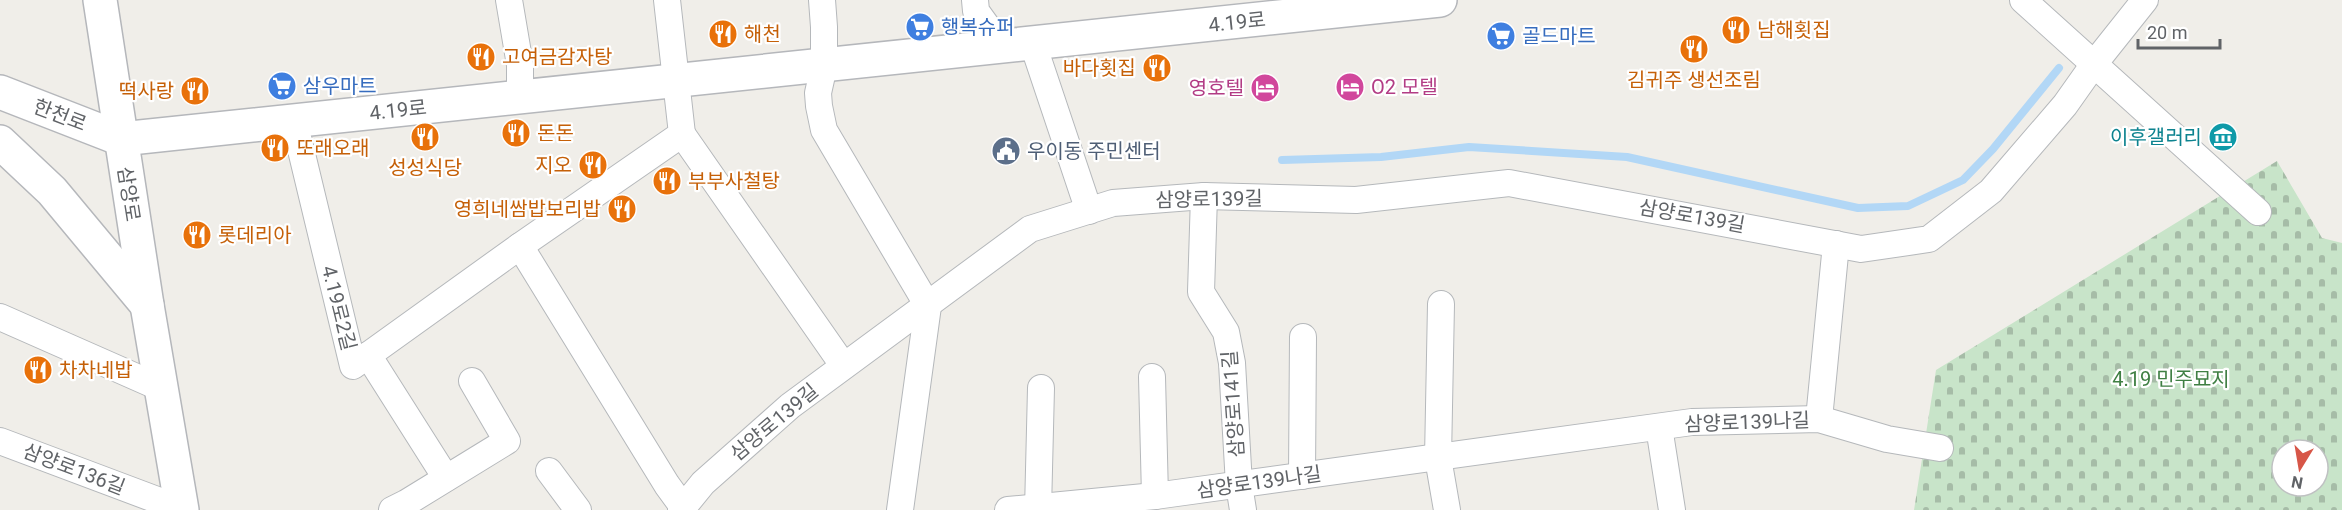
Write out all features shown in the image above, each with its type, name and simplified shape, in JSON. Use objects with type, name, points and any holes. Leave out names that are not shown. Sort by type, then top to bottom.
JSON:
[{"type":"street","name":"삼양로","points":[[100,0],[147,305],[182,510]]},
{"type":"street","points":[[509,0],[520,65],[520,97]]},
{"type":"street","points":[[667,0],[682,134],[843,365]]},
{"type":"street","points":[[822,0],[825,27],[824,66],[818,93],[824,130],[928,306],[900,510]]},
{"type":"street","points":[[975,0],[976,11],[1017,45],[1089,211]]},
{"type":"street","name":"4.19로","points":[[121,139],[1440,0]]},
{"type":"street","points":[[2023,0],[2258,212]]},
{"type":"street","name":"삼양로139길","points":[[682,509],[703,483],[772,421],[843,365],[928,306],[1030,229],[1113,203],[1204,196],[1356,200],[1509,183],[1861,249],[1929,239],[1991,191],[2065,105],[2145,0]]},
{"type":"street","name":"한천로","points":[[0,92],[121,139]]},
{"type":"street","name":"4.19로2길","points":[[294,121],[353,366],[520,246],[682,134]]},
{"type":"street","points":[[0,142],[52,191],[147,305]]},
{"type":"street","name":"삼양로141길","points":[[1204,196],[1202,292],[1226,332],[1232,363],[1239,485],[1244,510]]},
{"type":"street","points":[[1819,419],[1836,244]]},
{"type":"street","points":[[520,246],[682,509]]},
{"type":"street","points":[[1441,304],[1438,458],[1447,510]]},
{"type":"street","points":[[0,318],[161,388]]},
{"type":"street","points":[[1302,476],[1303,337]]},
{"type":"street","points":[[368,355],[446,478]]},
{"type":"street","points":[[1152,377],[1155,496]]},
{"type":"street","points":[[403,508],[446,478],[507,441],[472,381]]},
{"type":"street","points":[[1038,508],[1041,388]]},
{"type":"street","name":"삼양로139나길","points":[[1008,510],[1155,496],[1692,422],[1819,419],[1887,439],[1941,448]]},
{"type":"street","name":"삼양로139나길","points":[[1659,426],[1672,510]]},
{"type":"street","name":"삼양로136길","points":[[0,441],[182,510]]},
{"type":"street","points":[[549,471],[578,510]]},
{"type":"green space","name":"4.19 민주묘지","points":[[2277,161],[2322,238],[2342,243],[2342,510],[1914,510],[1936,370]]},
{"type":"waterway","points":[[1282,160],[1381,157],[1469,147],[1627,157],[1858,208],[1908,206],[1963,180],[1993,149],[2059,68]]},
{"type":"place","name":"행복슈퍼","points":[[920,27]]},
{"type":"place","name":"남해횟집","points":[[1736,30]]},
{"type":"place","name":"해천","points":[[723,34]]},
{"type":"place","name":"골드마트","points":[[1501,36]]},
{"type":"place","name":"김귀주 생선조림","points":[[1694,49]]},
{"type":"place","name":"고여금감자탕","points":[[481,57]]},
{"type":"place","name":"바다횟집","points":[[1157,68]]},
{"type":"place","name":"삼우마트","points":[[282,86]]},
{"type":"place","name":"O2 모텔","points":[[1350,87]]},
{"type":"place","name":"영호텔","points":[[1265,88]]},
{"type":"place","name":"떡사랑","points":[[195,91]]},
{"type":"place","name":"돈돈","points":[[516,133]]},
{"type":"place","name":"성성식당","points":[[425,137]]},
{"type":"place","name":"이후갤러리","points":[[2223,137]]},
{"type":"place","name":"또래오래","points":[[275,148]]},
{"type":"place","name":"우이동 주민센터","points":[[1006,151]]},
{"type":"place","name":"지오","points":[[593,165]]},
{"type":"place","name":"부부사철탕","points":[[667,181]]},
{"type":"place","name":"영희네쌈밥보리밥","points":[[622,209]]},
{"type":"place","name":"롯데리아","points":[[197,235]]},
{"type":"place","name":"차차네밥","points":[[38,370]]}]
